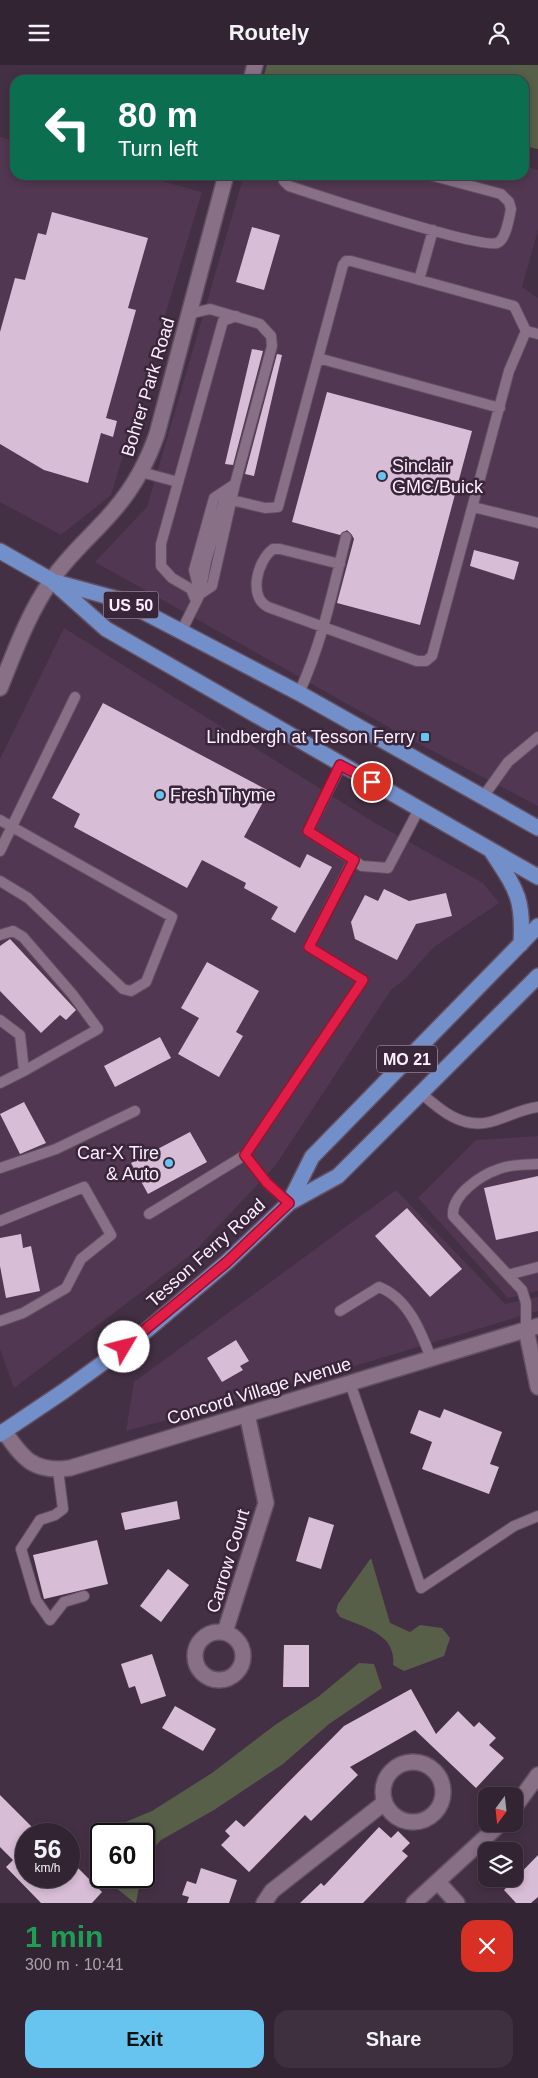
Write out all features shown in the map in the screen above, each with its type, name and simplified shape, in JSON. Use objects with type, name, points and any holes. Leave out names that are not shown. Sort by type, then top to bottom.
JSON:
[{"type":"main road","name":"US 50","points":[[0,551],[51,581],[106,629],[538,877]]},
{"type":"main road","name":"US 50","points":[[51,581],[122,600],[299,693],[535,825]]},
{"type":"main road","points":[[491,850],[518,896],[522,916],[521,944]]},
{"type":"main road","name":"Tesson Ferry Road","points":[[289,1203],[312,1157],[538,926]]},
{"type":"main road","name":"Tesson Ferry Road","points":[[1,1429],[64,1391],[140,1336],[227,1262],[289,1203],[338,1176],[538,977]]},
{"type":"street","name":"Bohrer Park Road","points":[[0,688],[24,627],[51,581],[114,510],[142,471],[157,434],[225,180]]},
{"type":"street","name":"Concord Village Avenue","points":[[1,1429],[24,1458],[36,1466],[58,1470],[92,1462],[532,1328]]},
{"type":"street","points":[[532,1328],[538,1387]]},
{"type":"street","name":"Carrow Court","points":[[225,1632],[266,1503],[248,1414]]},
{"type":"street","points":[[406,1763],[425,1765],[439,1777],[443,1786],[443,1797],[440,1807],[431,1817],[422,1822],[407,1823],[397,1819],[384,1803],[382,1794],[386,1778],[396,1767],[406,1763]]},
{"type":"street","points":[[523,1796],[538,1775]]},
{"type":"street","points":[[264,1903],[272,1891],[384,1803]]},
{"type":"street","points":[[414,1903],[490,1833]]},
{"type":"street","points":[[438,1882],[457,1903]]},
{"type":"lane","points":[[284,180],[285,183],[296,188],[433,230],[485,244],[497,243],[502,239],[511,209],[509,202],[501,194],[449,180]]},
{"type":"lane","points":[[420,280],[433,230]]},
{"type":"lane","points":[[232,500],[265,508],[278,507],[346,261],[514,305],[526,331],[509,371],[434,652],[429,658],[417,661],[268,607],[257,598],[255,591],[264,557],[273,549],[280,549],[340,564]]},
{"type":"lane","points":[[189,314],[210,309],[260,324],[271,336],[272,346],[235,484],[212,586],[198,598]]},
{"type":"lane","points":[[198,598],[191,589],[172,578],[161,566],[161,544],[223,321],[237,316]]},
{"type":"lane","points":[[526,331],[538,334]]},
{"type":"lane","points":[[318,358],[500,408]]},
{"type":"lane","points":[[142,471],[178,482]]},
{"type":"lane","points":[[181,632],[198,598],[206,561],[223,504],[235,484]]},
{"type":"lane","points":[[474,507],[538,523]]},
{"type":"lane","points":[[299,693],[312,664],[324,628],[346,537]]},
{"type":"lane","points":[[0,851],[10,827],[75,697]]},
{"type":"lane","points":[[483,797],[508,763],[538,737]]},
{"type":"lane","points":[[340,765],[308,831],[362,866],[388,868],[419,809]]},
{"type":"lane","points":[[0,820],[172,917],[146,982],[131,991],[123,989],[28,898],[0,881]]},
{"type":"lane","points":[[149,1214],[245,1155],[363,980],[309,947],[354,860]]},
{"type":"lane","points":[[0,935],[13,931],[23,937],[73,995],[98,1029],[0,1083]]},
{"type":"lane","points":[[0,1020],[20,1035],[24,1071]]},
{"type":"lane","points":[[422,1093],[444,1113],[464,1122],[488,1123],[527,1108],[538,1107]]},
{"type":"lane","points":[[0,1168],[56,1149],[135,1111]]},
{"type":"lane","points":[[245,1155],[267,1183],[289,1203]]},
{"type":"lane","points":[[532,1328],[522,1290],[452,1216],[452,1209],[467,1189],[486,1175],[501,1168],[538,1165]]},
{"type":"lane","points":[[0,1221],[84,1187],[111,1235],[81,1259],[66,1288],[23,1313],[0,1321]]},
{"type":"lane","points":[[508,1275],[538,1267]]},
{"type":"lane","points":[[340,1311],[379,1287],[391,1292],[418,1324],[431,1358]]},
{"type":"lane","points":[[350,1383],[421,1587],[514,1526],[538,1516]]},
{"type":"lane","points":[[58,1470],[64,1509],[55,1515],[40,1520],[22,1549],[36,1600],[50,1620],[64,1602],[84,1596]]},
{"type":"shaded area","points":[[0,137],[10,140],[10,180],[158,180],[202,192],[111,495],[61,535],[0,502]]},
{"type":"shaded area","points":[[529,167],[538,170],[538,230],[522,287],[538,298],[538,806],[408,738],[95,562],[147,507],[243,180],[529,180]]},
{"type":"shaded area","points":[[64,628],[375,823],[483,883],[499,903],[434,947],[405,979],[391,990],[275,1166],[192,1254],[14,1388],[0,1349],[0,759]]},
{"type":"shaded area","points":[[538,1136],[538,1291],[508,1298],[418,1198],[476,1140]]},
{"type":"shaded area","points":[[396,1190],[505,1304],[538,1297],[538,1311],[244,1399],[126,1431],[134,1382]]},
{"type":"green space","points":[[267,65],[538,65],[538,149],[529,147],[529,75],[264,75]]},
{"type":"green space","points":[[371,1558],[390,1623],[410,1632],[420,1625],[442,1628],[450,1638],[444,1656],[404,1671],[393,1665],[393,1654],[390,1646],[377,1633],[340,1617],[336,1611],[338,1604]]},
{"type":"green space","points":[[359,1663],[374,1664],[382,1688],[329,1724],[283,1764],[214,1810],[161,1840],[155,1846],[155,1823],[123,1823],[152,1811],[212,1773],[275,1725],[318,1697]]},
{"type":"green space","points":[[116,1888],[139,1888],[135,1903]]},
{"type":"building","points":[[52,212],[148,238],[128,308],[136,310],[106,418],[117,421],[113,437],[101,433],[88,483],[44,470],[0,444],[0,332],[15,278],[25,280],[38,233],[46,235]]},
{"type":"building","points":[[252,227],[280,235],[264,290],[236,282]]},
{"type":"building","points":[[252,349],[263,351],[233,465],[225,464]]},
{"type":"building","points":[[277,354],[282,355],[254,476],[245,474]]},
{"type":"building","name":"Sinclair GMC/Buick","points":[[327,392],[472,431],[420,625],[337,603],[354,539],[352,535],[347,530],[340,535],[292,522]]},
{"type":"building","points":[[474,550],[519,562],[514,580],[470,566]]},
{"type":"building","name":"Fresh Thyme","points":[[103,703],[269,791],[244,837],[300,868],[307,854],[332,867],[295,933],[271,919],[278,907],[244,888],[246,883],[202,860],[187,888],[74,827],[80,814],[52,798]]},
{"type":"building","points":[[384,889],[409,901],[446,893],[452,916],[416,924],[397,960],[355,939],[351,922],[365,895],[378,901]]},
{"type":"building","points":[[10,939],[76,1010],[66,1020],[60,1015],[41,1033],[0,991],[0,946]]},
{"type":"building","points":[[207,962],[259,991],[236,1032],[243,1036],[219,1077],[178,1054],[199,1018],[181,1008]]},
{"type":"building","points":[[160,1037],[171,1058],[115,1087],[104,1066]]},
{"type":"building","points":[[24,1102],[46,1143],[20,1154],[0,1114]]},
{"type":"building","name":"Car-X Tire & Auto","points":[[190,1132],[207,1162],[148,1194],[131,1163]]},
{"type":"building","points":[[538,1176],[538,1231],[496,1240],[484,1188]]},
{"type":"building","points":[[407,1208],[462,1269],[430,1297],[375,1236]]},
{"type":"building","points":[[21,1234],[23,1248],[31,1246],[40,1291],[6,1298],[0,1266],[0,1238]]},
{"type":"building","points":[[236,1340],[249,1361],[240,1366],[243,1370],[222,1382],[207,1358]]},
{"type":"building","points":[[444,1409],[502,1432],[490,1464],[499,1467],[489,1494],[422,1469],[432,1442],[410,1433],[419,1410],[440,1418]]},
{"type":"building","points":[[177,1501],[180,1519],[125,1530],[121,1513]]},
{"type":"building","points":[[309,1517],[334,1525],[321,1569],[296,1561]]},
{"type":"building","points":[[97,1540],[108,1584],[44,1599],[33,1555]]},
{"type":"building","points":[[168,1569],[189,1585],[161,1622],[140,1606]]},
{"type":"building","points":[[284,1645],[309,1645],[309,1687],[283,1687]]},
{"type":"building","points":[[152,1654],[166,1696],[141,1704],[135,1686],[129,1688],[121,1664]]},
{"type":"building","points":[[411,1689],[436,1734],[458,1711],[474,1727],[479,1722],[496,1738],[489,1745],[504,1758],[476,1788],[415,1730],[350,1767],[358,1775],[311,1821],[305,1815],[249,1872],[221,1845],[230,1836],[225,1831],[236,1820],[244,1827],[344,1726]]},
{"type":"building","points":[[175,1706],[216,1729],[203,1751],[162,1728]]},
{"type":"building","points":[[0,1795],[28,1823],[15,1823],[15,1876],[6,1867],[13,1860],[0,1847]]},
{"type":"building","points":[[379,1827],[391,1838],[398,1831],[410,1843],[402,1851],[408,1856],[363,1903],[300,1903],[321,1883],[324,1886]]},
{"type":"building","points":[[538,1855],[538,1897],[531,1903],[516,1903],[504,1890],[507,1887],[523,1887],[523,1870]]},
{"type":"building","points":[[201,1868],[237,1880],[229,1903],[187,1903],[189,1897],[182,1895],[187,1881],[196,1884]]},
{"type":"building","points":[[80,1870],[90,1880],[90,1888],[98,1888],[102,1892],[92,1903],[41,1903],[26,1888],[80,1888]]},
{"type":"place","name":"Sinclair GMC/Buick","points":[[382,476]]},
{"type":"place","name":"Lindbergh at Tesson Ferry","points":[[425,737]]},
{"type":"place","name":"Fresh Thyme","points":[[160,795]]},
{"type":"place","name":"Car-X Tire & Auto","points":[[169,1163]]},
{"type":"route","points":[[124,1347],[140,1336],[227,1262],[289,1203],[267,1183],[245,1155],[363,980],[309,947],[354,860],[308,831],[340,765],[372,782]]}]
